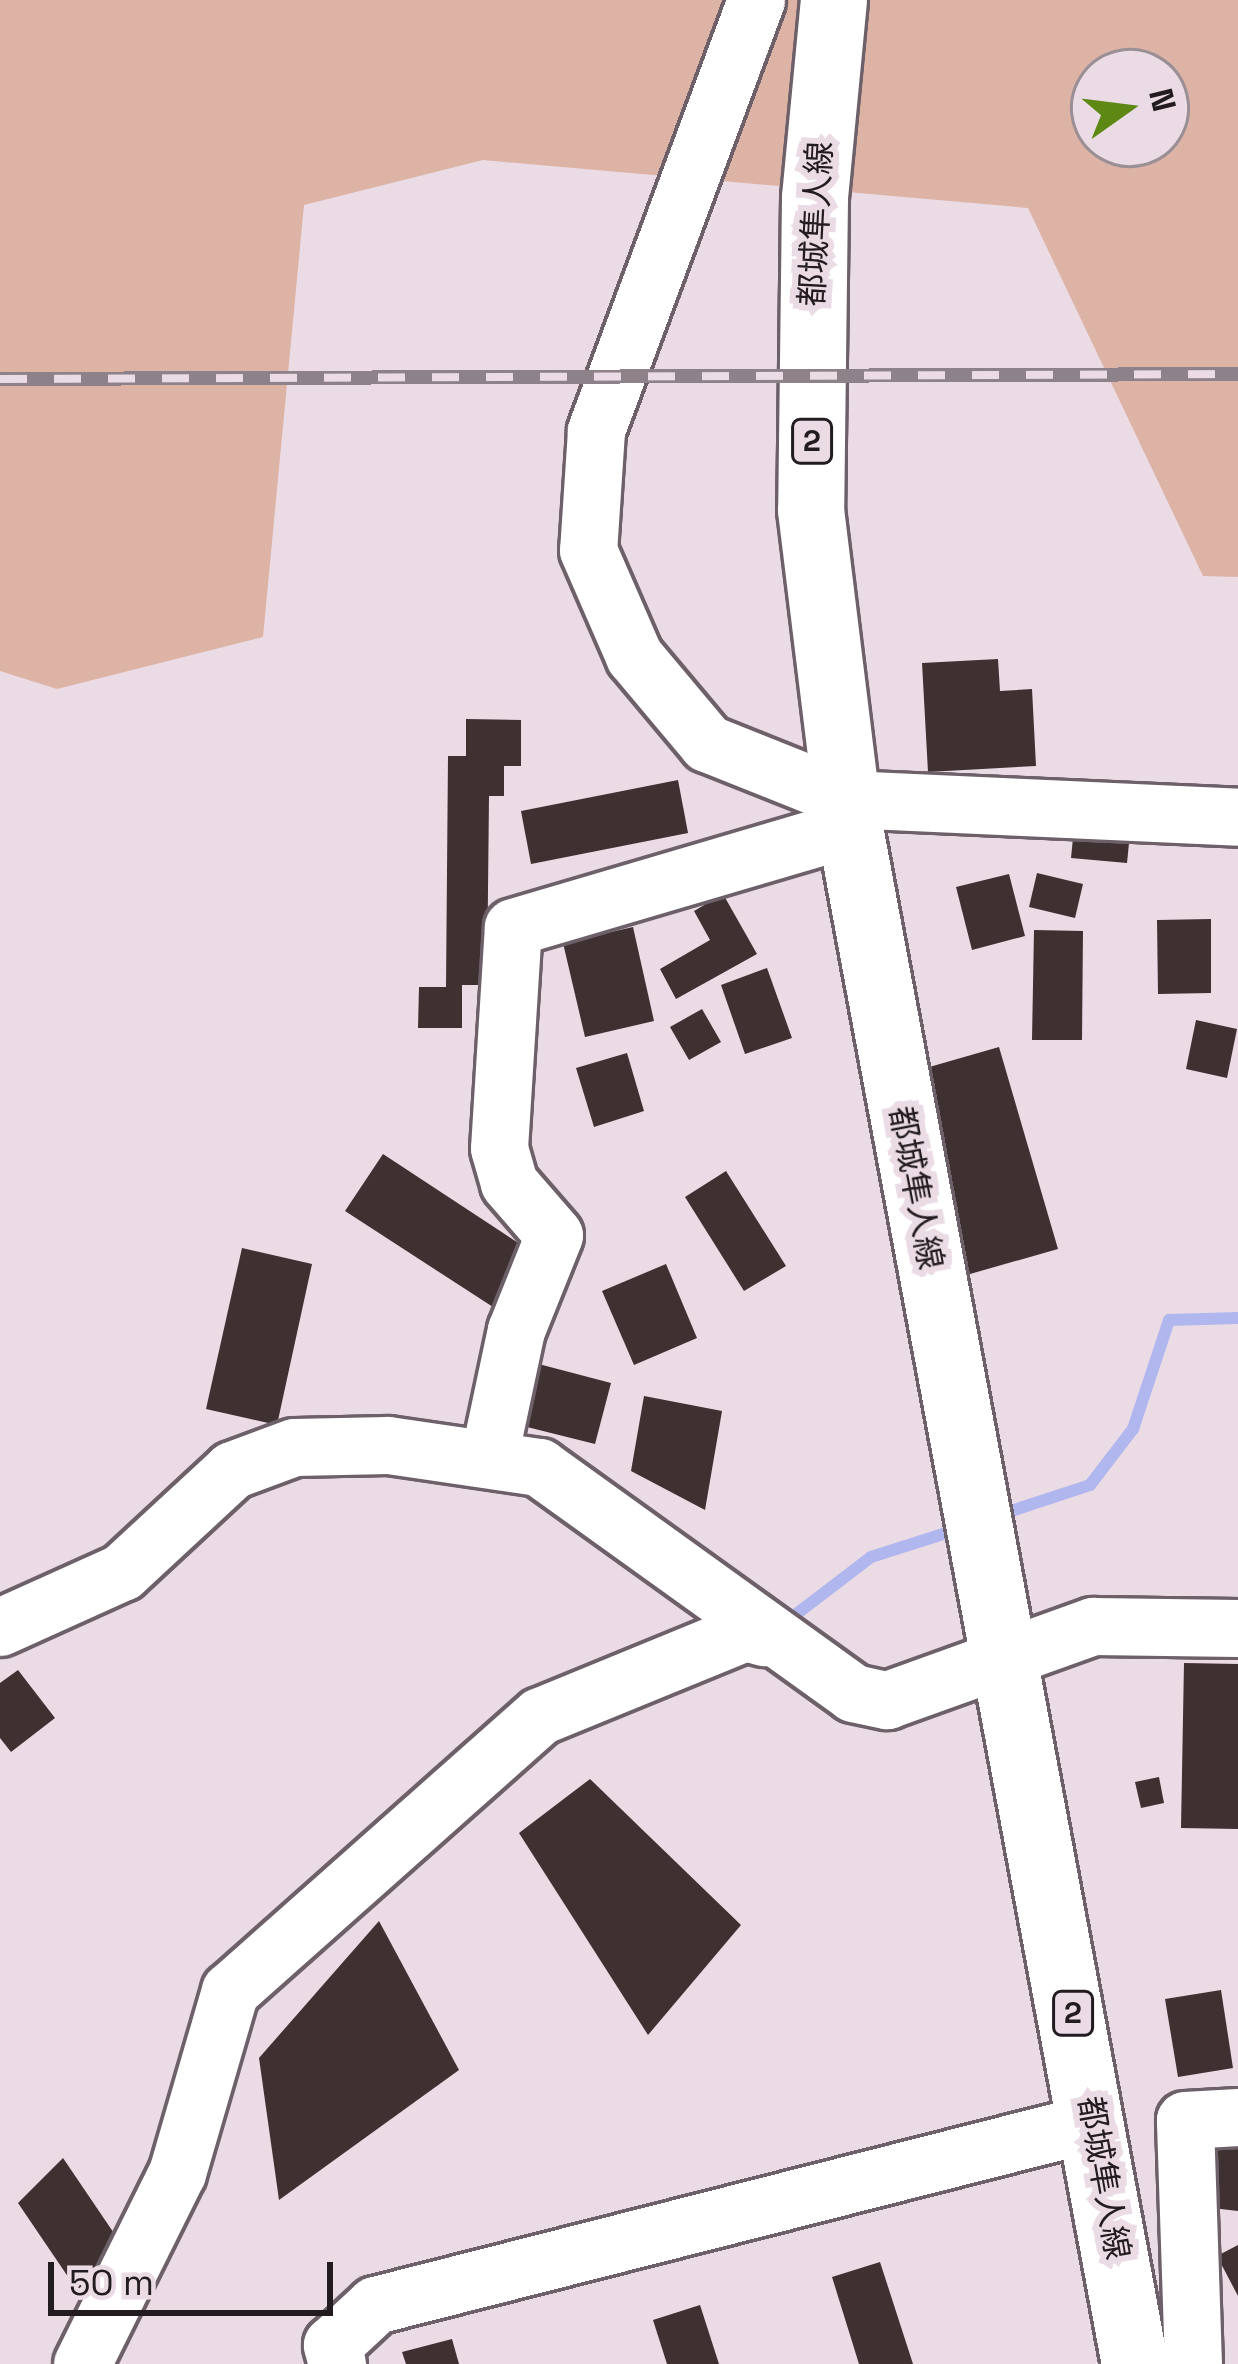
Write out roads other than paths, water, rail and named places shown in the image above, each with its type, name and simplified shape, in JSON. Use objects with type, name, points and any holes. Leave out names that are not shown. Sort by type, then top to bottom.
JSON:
[{"type":"main road","name":"都城隼人線","points":[[834,0],[815,197],[811,510],[848,813],[1094,2122],[1135,2364]]},
{"type":"street","points":[[756,0],[596,431],[588,550],[634,656],[707,743],[848,813]]},
{"type":"street","points":[[490,1452],[516,1330],[554,1235],[509,1183],[499,1148],[513,927],[848,813],[1238,818]]},
{"type":"street","points":[[0,1627],[122,1572],[232,1470],[294,1447],[490,1452],[538,1467],[627,1523],[824,1682],[887,1700],[1006,1663],[1093,1626],[1238,1628]]},
{"type":"street","points":[[82,2364],[177,2173],[230,1991],[539,1716],[746,1632],[764,1636]]},
{"type":"street","points":[[1193,2364],[1185,2120],[1238,2117]]},
{"type":"street","points":[[337,2364],[332,2345],[375,2305],[1094,2122]]},
{"type":"waterway","points":[[1008,1512],[1090,1485],[1133,1429],[1169,1320],[1238,1318]]},
{"type":"waterway","points":[[786,1622],[871,1557],[946,1533]]},
{"type":"railway","points":[[0,379],[1238,374]]}]
